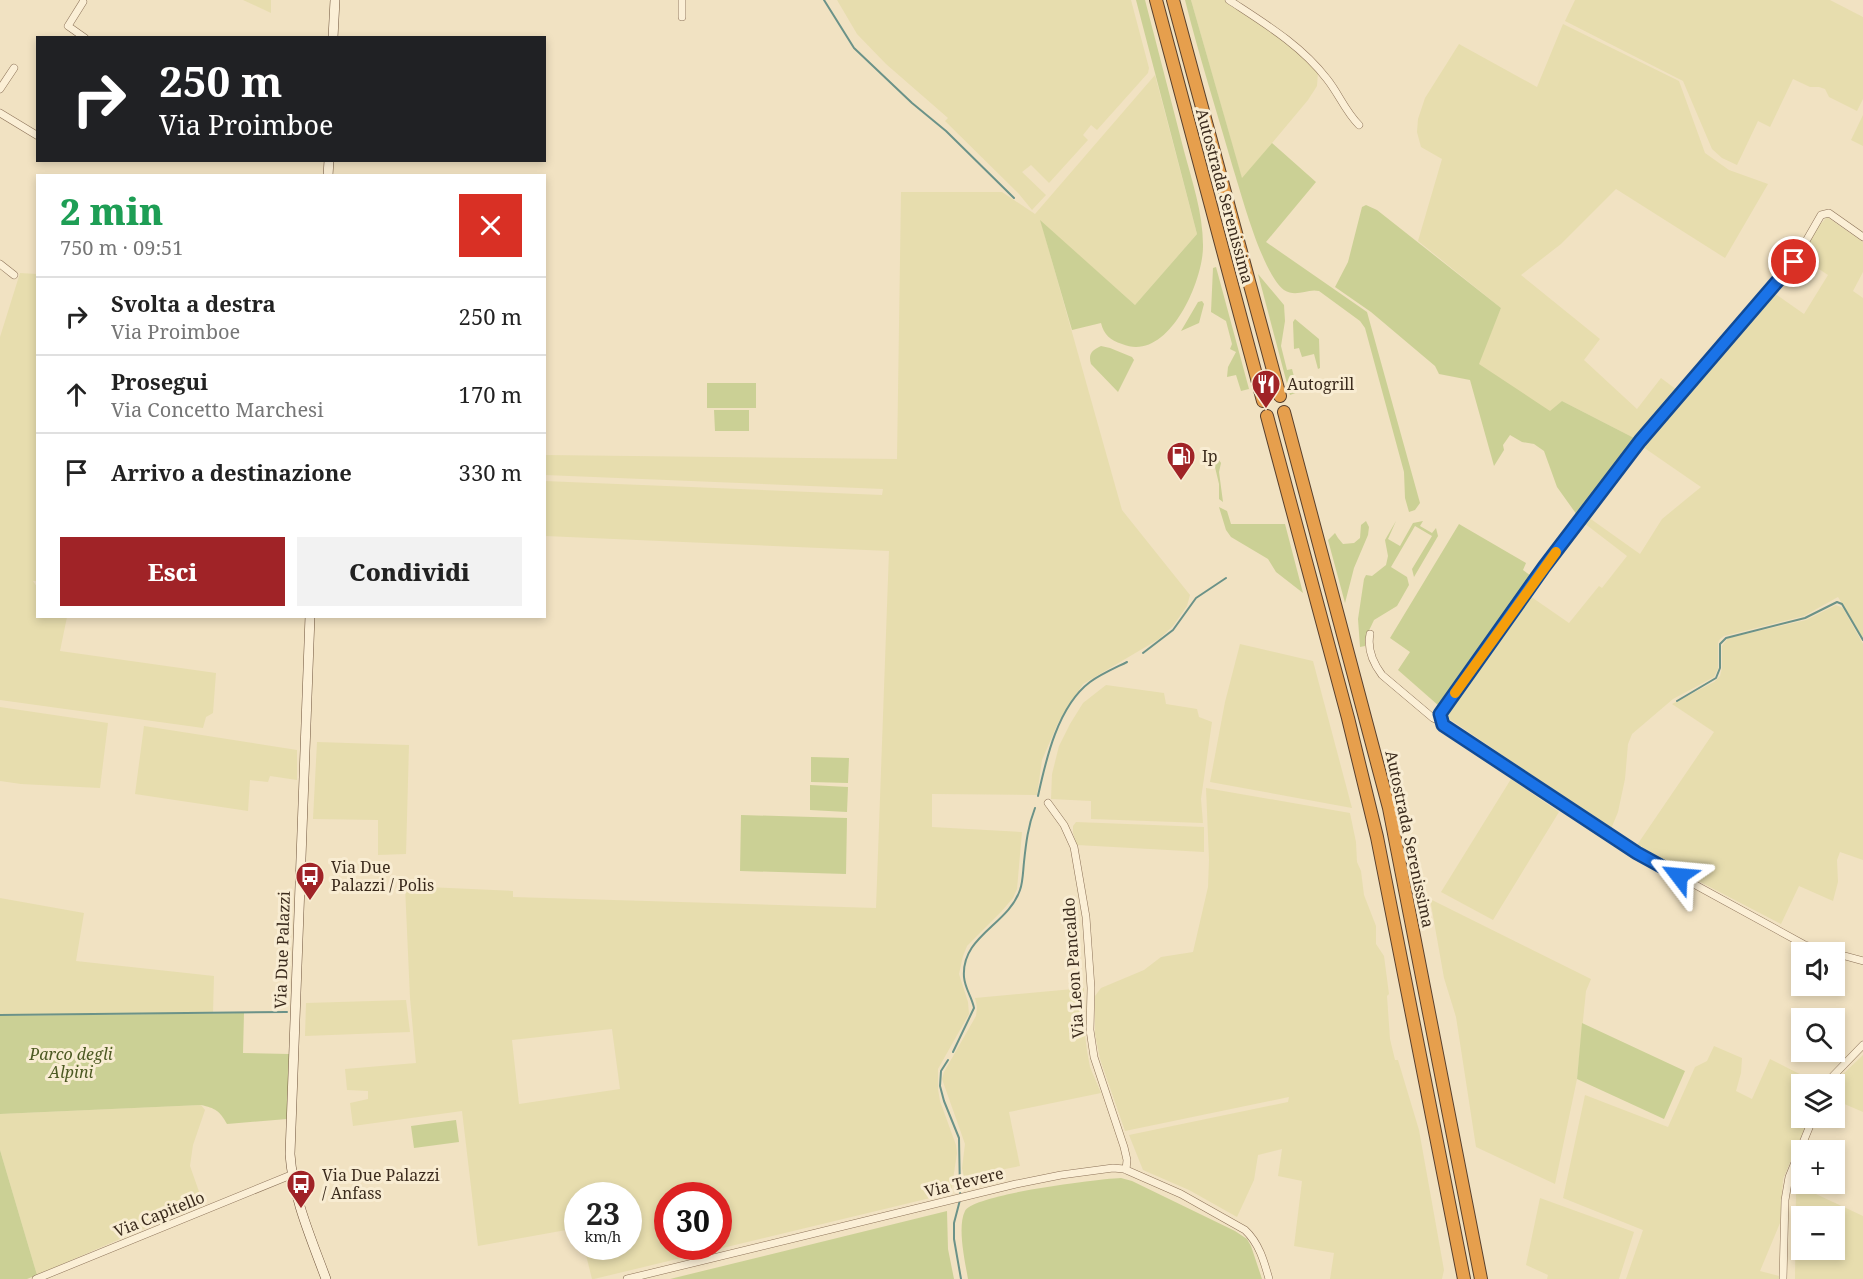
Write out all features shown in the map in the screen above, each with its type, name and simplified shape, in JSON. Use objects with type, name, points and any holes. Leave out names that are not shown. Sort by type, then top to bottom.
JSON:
[{"type":"highway","name":"Autostrada Serenissima","points":[[1156,0],[1263,401]]},
{"type":"highway","name":"Autostrada Serenissima","points":[[1173,0],[1280,396]]},
{"type":"highway","name":"Autostrada Serenissima","points":[[1284,412],[1389,808],[1481,1279]]},
{"type":"highway","name":"Autostrada Serenissima","points":[[1267,416],[1346,708],[1377,837],[1464,1279]]},
{"type":"street","points":[[333,36],[335,0]]},
{"type":"street","points":[[682,0],[682,17]]},
{"type":"street","points":[[1229,0],[1279,33],[1315,64],[1342,101],[1347,113],[1359,125]]},
{"type":"street","points":[[82,36],[68,26],[83,2]]},
{"type":"street","points":[[0,89],[14,68]]},
{"type":"street","points":[[0,113],[36,135]]},
{"type":"street","points":[[1440,721],[1440,714],[1555,552],[1640,441],[1794,262],[1821,215],[1829,213],[1863,237]]},
{"type":"street","points":[[0,264],[14,275]]},
{"type":"street","name":"Via Due Palazzi","points":[[310,618],[291,1116],[291,1175],[306,1227],[326,1279]]},
{"type":"street","points":[[1370,634],[1370,650],[1376,668],[1433,718],[1637,853],[1800,942]]},
{"type":"street","name":"Via Leon Pancaldo","points":[[1048,803],[1064,825],[1074,847],[1086,917],[1091,988],[1090,1030],[1094,1057],[1124,1147],[1127,1160],[1126,1170]]},
{"type":"street","points":[[1845,956],[1863,961]]},
{"type":"street","points":[[1835,1074],[1863,1045]]},
{"type":"street","points":[[1784,1279],[1785,1200],[1789,1177],[1809,1128]]},
{"type":"street","name":"Via Tevere","points":[[627,1279],[1016,1184],[1104,1169],[1126,1170],[1181,1194],[1245,1230],[1253,1237],[1269,1279]]},
{"type":"street","name":"Via Capitello","points":[[36,1279],[291,1175]]},
{"type":"shaded area","points":[[243,0],[271,0],[271,13]]},
{"type":"shaded area","points":[[837,0],[1131,0],[1149,68],[1148,73],[1097,130],[1091,125],[1083,135],[1088,140],[1049,183],[1031,165],[1022,172],[1046,195],[1032,210],[1019,194],[945,121],[948,118],[886,64],[857,34]]},
{"type":"shaded area","points":[[1191,0],[1225,0],[1282,40],[1318,72],[1317,86],[1308,100],[1242,179]]},
{"type":"shaded area","points":[[1575,0],[1830,0],[1863,17],[1863,99],[1857,111],[1829,97],[1825,89],[1810,87],[1793,79],[1770,127],[1758,121],[1737,165],[1722,158],[1712,149],[1683,81],[1565,21]]},
{"type":"shaded area","points":[[1563,24],[1679,81],[1705,153],[1729,170],[1768,184],[1725,258],[1616,189],[1561,244],[1521,275],[1600,339],[1584,360],[1637,409],[1661,378],[1677,390],[1636,439],[1562,401],[1550,412],[1478,364],[1501,308],[1418,241],[1442,159],[1421,147],[1417,132],[1418,119],[1425,98],[1459,44],[1537,87]]},
{"type":"shaded area","points":[[1155,75],[1197,234],[1135,305],[1041,222],[1122,510],[1190,595],[1187,606],[1173,626],[1159,639],[1083,684],[1058,723],[1042,760],[1037,795],[932,794],[932,827],[1022,832],[1017,889],[1013,898],[1001,912],[967,946],[959,974],[968,1002],[969,1014],[938,1069],[940,1101],[957,1153],[951,1193],[732,1246],[732,1182],[654,1182],[654,1260],[673,1260],[592,1279],[587,1260],[642,1260],[642,1182],[564,1182],[564,1230],[478,1246],[462,1111],[353,1126],[350,1103],[368,1099],[368,1091],[347,1090],[345,1069],[416,1063],[410,998],[405,886],[513,891],[513,897],[876,908],[889,551],[546,536],[546,481],[882,495],[883,489],[546,475],[546,455],[897,459],[901,192],[1002,192],[1035,214]],"holes":[[[612,1029],[620,1089],[519,1104],[512,1040]]]},
{"type":"shaded area","points":[[1863,115],[1863,146],[1851,140]]},
{"type":"shaded area","points":[[1827,217],[1863,242],[1863,272],[1853,291],[1863,298],[1863,638],[1838,597],[1804,616],[1724,636],[1720,639],[1718,669],[1714,677],[1673,699],[1632,734],[1628,744],[1625,779],[1618,812],[1611,829],[1448,718],[1447,710],[1530,596],[1569,623],[1599,586],[1602,588],[1627,556],[1584,523],[1588,517],[1640,554],[1662,519],[1701,487],[1643,447],[1774,293],[1804,314],[1828,275],[1801,257],[1818,227]]},
{"type":"shaded area","points":[[20,273],[36,274],[36,581],[33,581],[36,586],[36,618],[67,618],[60,651],[216,673],[213,713],[206,717],[203,728],[0,700],[0,337]]},
{"type":"shaded area","points":[[1836,605],[1843,608],[1863,644],[1863,860],[1840,852],[1837,860],[1838,882],[1833,901],[1799,886],[1781,924],[1635,848],[1714,732],[1672,704],[1714,682],[1720,676],[1722,646],[1728,638],[1806,620]]},
{"type":"shaded area","points":[[1240,644],[1313,661],[1352,808],[1210,782],[1225,702]]},
{"type":"shaded area","points":[[1106,685],[1164,693],[1166,704],[1197,709],[1199,717],[1212,722],[1201,799],[1203,823],[1091,819],[1091,801],[1051,799],[1052,774],[1059,746],[1083,703]]},
{"type":"shaded area","points":[[0,707],[108,723],[100,788],[0,781]]},
{"type":"shaded area","points":[[144,726],[297,750],[297,780],[270,776],[268,782],[250,780],[248,811],[135,794]]},
{"type":"shaded area","points":[[317,742],[409,745],[406,854],[378,855],[378,820],[313,819]]},
{"type":"shaded area","points":[[1511,779],[1559,812],[1493,920],[1441,892]]},
{"type":"shaded area","points":[[1206,788],[1350,813],[1364,895],[1376,926],[1376,944],[1384,956],[1389,994],[1387,996],[1390,1039],[1419,1130],[1444,1270],[1442,1279],[1330,1279],[1334,1253],[1294,1246],[1302,1181],[1278,1176],[1282,1149],[1258,1155],[1254,1180],[1237,1217],[1189,1190],[1143,1170],[1129,1135],[1288,1102],[1289,1097],[1125,1131],[1100,1059],[1095,1034],[1095,996],[1101,988],[1144,970],[1161,957],[1193,952],[1208,887]]},
{"type":"shaded area","points":[[1076,822],[1204,827],[1204,852],[1077,845],[1073,833],[1073,826]]},
{"type":"shaded area","points":[[0,898],[84,913],[76,961],[214,976],[213,1013],[0,1016]]},
{"type":"shaded area","points":[[1430,899],[1591,979],[1586,991],[1577,1079],[1555,1184],[1476,1147],[1456,1017],[1444,978]]},
{"type":"shaded area","points":[[1084,988],[1084,1026],[1087,1051],[1090,1067],[1101,1093],[1009,1112],[1020,1166],[964,1177],[962,1168],[965,1144],[942,1079],[976,1016],[975,998]]},
{"type":"shaded area","points":[[406,1000],[410,1032],[305,1036],[306,1003]]},
{"type":"shaded area","points":[[1714,1046],[1742,1058],[1736,1091],[1752,1099],[1770,1059],[1799,1074],[1791,1074],[1791,1128],[1805,1128],[1800,1140],[1791,1140],[1791,1160],[1783,1179],[1780,1223],[1760,1271],[1779,1276],[1779,1279],[1626,1279],[1643,1230],[1563,1198],[1585,1095],[1668,1127],[1695,1067],[1707,1061]]},
{"type":"shaded area","points":[[1863,1055],[1863,1112],[1845,1104],[1843,1074]]},
{"type":"shaded area","points":[[201,1105],[205,1110],[193,1145],[190,1166],[203,1203],[37,1275],[0,1150],[0,1114]]},
{"type":"shaded area","points":[[1796,1194],[1816,1194],[1842,1206],[1796,1206]]},
{"type":"shaded area","points":[[1540,1198],[1634,1232],[1619,1279],[1547,1279],[1548,1275],[1526,1265]]},
{"type":"shaded area","points":[[1845,1208],[1863,1216],[1863,1279],[1795,1279],[1795,1260],[1845,1260]]},
{"type":"green space","points":[[1136,0],[1145,0],[1196,197],[1203,245],[1197,278],[1180,315],[1168,331],[1154,342],[1139,347],[1111,339],[1101,323],[1072,330],[1040,220],[1135,305],[1197,234]]},
{"type":"green space","points":[[1185,0],[1191,0],[1242,178],[1272,143],[1316,182],[1266,242],[1367,312],[1420,503],[1415,510],[1409,512],[1405,498],[1404,472],[1365,328],[1360,321],[1319,291],[1293,293],[1284,290],[1268,268],[1247,214]]},
{"type":"green space","points":[[1366,205],[1377,210],[1501,308],[1479,364],[1550,411],[1562,401],[1636,439],[1577,515],[1557,487],[1544,451],[1534,444],[1522,442],[1510,435],[1494,466],[1470,380],[1439,374],[1435,366],[1371,312],[1335,287],[1348,262],[1362,207]]},
{"type":"green space","points":[[1216,267],[1249,389],[1241,391],[1236,375],[1227,377],[1228,367],[1236,352],[1230,349],[1232,344],[1226,321],[1211,312],[1213,268]]},
{"type":"green space","points":[[1258,274],[1284,305],[1285,321],[1281,346],[1287,370],[1292,369],[1298,392],[1290,395]]},
{"type":"green space","points":[[1202,301],[1204,304],[1199,323],[1181,331],[1198,302]]},
{"type":"green space","points":[[1295,319],[1319,339],[1320,368],[1318,369],[1314,354],[1302,357],[1299,348],[1294,349],[1293,322]]},
{"type":"green space","points":[[1101,346],[1132,357],[1134,360],[1118,392],[1091,364],[1092,353]]},
{"type":"green space","points":[[707,383],[756,383],[756,408],[707,408]]},
{"type":"green space","points":[[714,410],[749,410],[749,431],[715,431]]},
{"type":"green space","points":[[1215,460],[1221,463],[1219,472],[1223,502],[1219,499]]},
{"type":"green space","points":[[1219,507],[1227,511],[1231,524],[1285,524],[1303,593],[1276,572],[1268,559],[1231,537],[1226,530]]},
{"type":"green space","points":[[1366,521],[1369,527],[1368,535],[1354,568],[1345,603],[1328,540],[1335,533],[1343,544],[1354,543],[1360,538],[1361,525]]},
{"type":"green space","points":[[1396,521],[1388,539],[1400,546],[1413,523],[1423,521],[1420,526],[1432,533],[1436,528],[1438,536],[1414,577],[1412,569],[1432,536],[1415,526],[1391,567],[1407,577],[1409,585],[1397,606],[1374,620],[1365,639],[1365,646],[1360,647],[1358,619],[1364,579],[1366,575],[1372,576],[1386,565],[1388,556],[1385,540]]},
{"type":"green space","points":[[1459,524],[1526,563],[1523,570],[1531,576],[1506,616],[1439,706],[1398,670],[1410,652],[1390,638]]},
{"type":"green space","points":[[811,757],[849,758],[848,783],[811,782]]},
{"type":"green space","points":[[810,785],[848,787],[847,812],[810,810]]},
{"type":"green space","points":[[741,815],[847,818],[846,874],[740,871]]},
{"type":"green space","name":"Parco degli Alpini","points":[[244,1013],[243,1053],[289,1054],[287,1119],[227,1124],[217,1111],[201,1105],[0,1114],[0,1016]]},
{"type":"green space","points":[[1582,1023],[1685,1071],[1664,1119],[1577,1079]]},
{"type":"green space","points":[[456,1120],[459,1142],[414,1148],[411,1126]]},
{"type":"green space","points":[[0,1150],[37,1275],[27,1279],[0,1279]]},
{"type":"green space","points":[[1121,1178],[1132,1181],[1247,1239],[1262,1279],[968,1279],[962,1244],[962,1226],[965,1211],[973,1205],[1038,1188]]},
{"type":"green space","points":[[947,1211],[948,1249],[954,1279],[670,1279]]},
{"type":"waterway","points":[[824,0],[854,48],[912,103],[946,131],[1014,198]]},
{"type":"waterway","points":[[1143,653],[1173,630],[1196,598],[1226,578]]},
{"type":"waterway","points":[[1677,701],[1716,678],[1720,668],[1720,644],[1726,638],[1805,618],[1837,602],[1842,604],[1863,640]]},
{"type":"waterway","points":[[1038,796],[1055,734],[1070,705],[1090,682],[1127,662]]},
{"type":"waterway","points":[[953,1052],[974,1008],[964,977],[965,963],[977,941],[1006,913],[1020,890],[1028,835],[1035,808]]},
{"type":"waterway","points":[[0,1015],[287,1012]]},
{"type":"waterway","points":[[948,1060],[941,1071],[940,1086],[959,1138],[960,1193]]},
{"type":"waterway","points":[[960,1200],[954,1223],[954,1239],[961,1279]]},
{"type":"slow traffic","points":[[1455,693],[1556,552]]},
{"type":"place","name":"Autogrill","points":[[1266,410]]},
{"type":"place","name":"Ip","points":[[1181,482]]},
{"type":"place","name":"Via Due Palazzi / Polis","points":[[310,902]]},
{"type":"place","name":"Via Due Palazzi / Anfass","points":[[301,1210]]},
{"type":"route","points":[[1679,876],[1637,853],[1443,725],[1440,721],[1440,714],[1544,567],[1640,441],[1794,262]]}]
